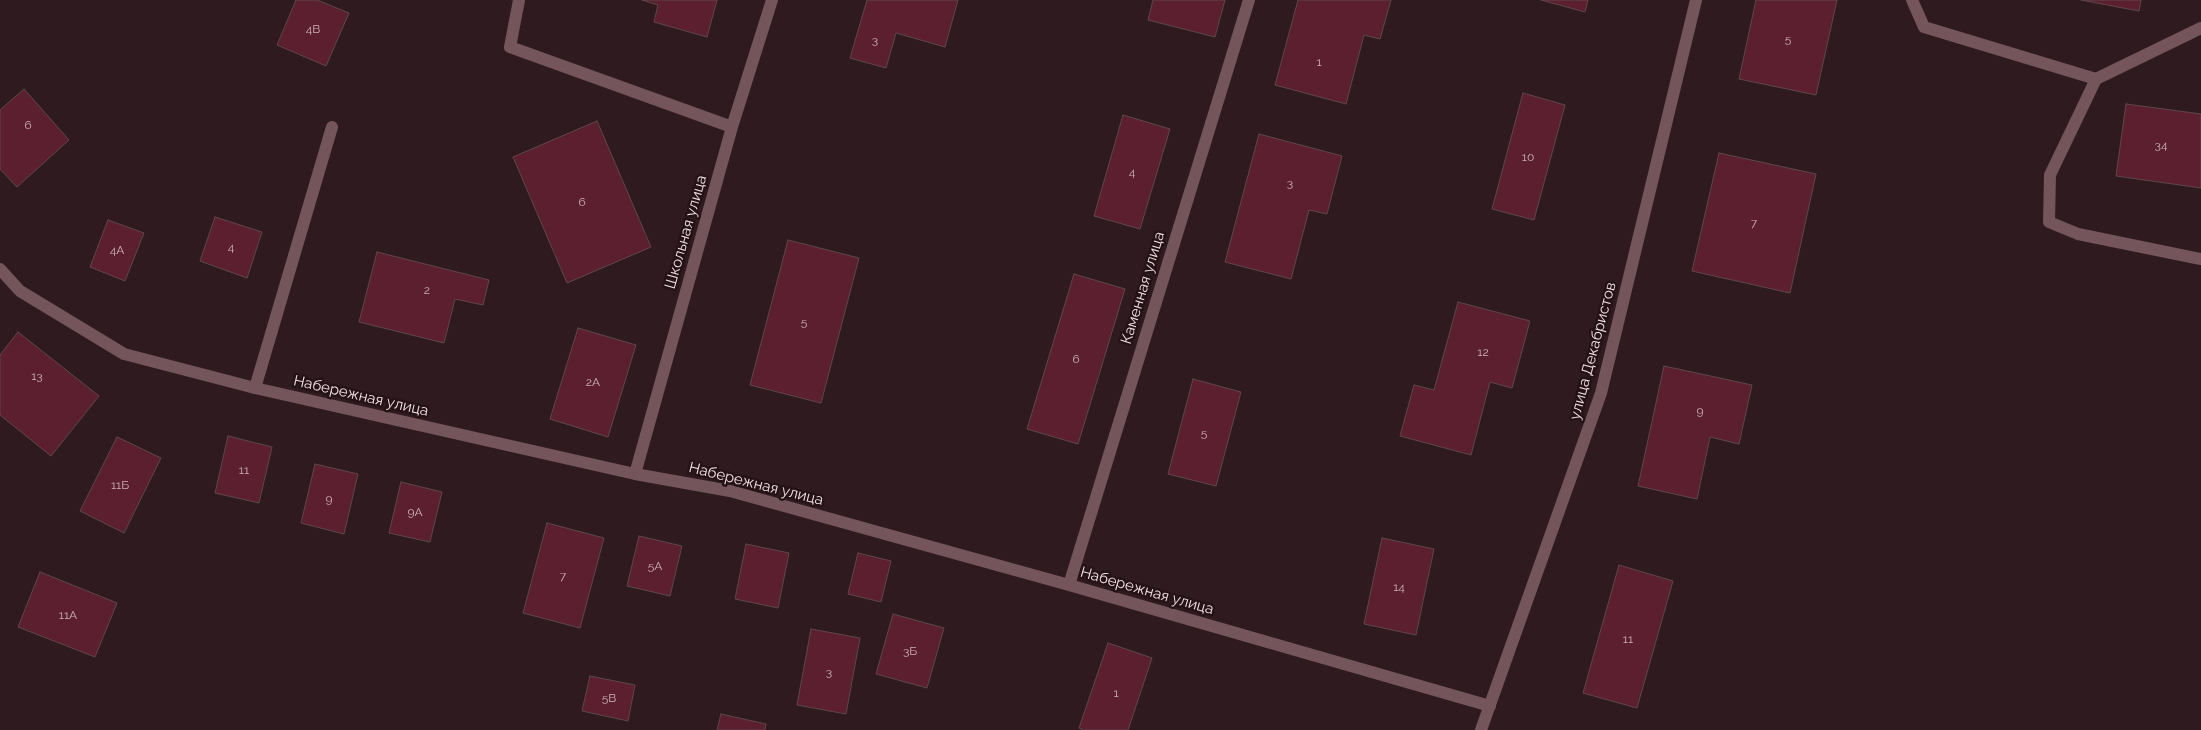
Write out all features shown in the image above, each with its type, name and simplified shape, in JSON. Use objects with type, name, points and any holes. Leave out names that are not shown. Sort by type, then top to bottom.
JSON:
[{"type":"street","points":[[519,0],[510,47],[732,127]]},
{"type":"street","name":"Школьная улица","points":[[635,474],[732,127],[772,0]]},
{"type":"street","name":"Каменная улица","points":[[1070,585],[1248,0]]},
{"type":"street","name":"улица Декабристов","points":[[1482,730],[1602,394],[1696,0]]},
{"type":"street","points":[[1912,0],[1924,27],[2096,79]]},
{"type":"street","points":[[2201,28],[2096,79],[2050,175],[2049,222],[2078,234],[2201,259]]},
{"type":"street","points":[[255,388],[332,126]]},
{"type":"street","name":"Набережная улица","points":[[0,270],[20,291],[124,354],[255,388],[635,474],[730,491],[1070,585],[1490,706]]},
{"type":"building","points":[[296,0],[317,0],[349,13],[326,66],[277,45]]},
{"type":"building","points":[[642,0],[717,0],[707,37],[654,22],[658,5]]},
{"type":"building","points":[[867,0],[958,0],[945,47],[896,33],[886,68],[850,58]]},
{"type":"building","points":[[1153,0],[1225,0],[1215,37],[1148,20]]},
{"type":"building","points":[[1298,0],[1391,0],[1380,39],[1364,35],[1346,104],[1275,85]]},
{"type":"building","points":[[1541,0],[1588,0],[1585,12]]},
{"type":"building","points":[[1756,0],[1837,0],[1816,95],[1739,79]]},
{"type":"building","points":[[2081,0],[2141,0],[2139,11]]},
{"type":"building","points":[[24,89],[69,140],[17,187],[0,169],[0,110]]},
{"type":"building","points":[[1523,93],[1565,105],[1534,220],[1492,209]]},
{"type":"building","points":[[2126,104],[2201,114],[2201,188],[2116,176]]},
{"type":"building","points":[[1123,115],[1170,129],[1140,229],[1094,216]]},
{"type":"building","points":[[597,121],[651,247],[567,283],[513,157]]},
{"type":"building","points":[[1259,134],[1342,156],[1327,214],[1309,210],[1291,279],[1225,262]]},
{"type":"building","points":[[1719,153],[1816,174],[1790,293],[1692,271]]},
{"type":"building","points":[[215,217],[262,232],[247,278],[200,261]]},
{"type":"building","points":[[108,220],[144,233],[125,281],[90,267]]},
{"type":"building","points":[[788,240],[859,258],[821,403],[750,385]]},
{"type":"building","points":[[377,252],[489,280],[483,305],[455,299],[444,343],[359,322]]},
{"type":"building","points":[[1074,274],[1125,289],[1078,444],[1027,429]]},
{"type":"building","points":[[1458,302],[1530,321],[1512,388],[1490,382],[1471,455],[1400,436],[1414,385],[1434,390]]},
{"type":"building","points":[[578,328],[636,345],[608,437],[550,419]]},
{"type":"building","points":[[18,332],[99,396],[51,456],[0,415],[0,355]]},
{"type":"building","points":[[1664,366],[1752,385],[1739,444],[1710,437],[1697,499],[1638,486]]},
{"type":"building","points":[[1193,379],[1241,392],[1216,486],[1168,474]]},
{"type":"building","points":[[228,436],[272,447],[259,503],[215,493]]},
{"type":"building","points":[[117,437],[161,458],[124,533],[80,511]]},
{"type":"building","points":[[315,464],[358,474],[344,534],[301,523]]},
{"type":"building","points":[[401,482],[442,492],[430,542],[389,533]]},
{"type":"building","points":[[547,523],[604,538],[580,628],[523,613]]},
{"type":"building","points":[[639,536],[682,546],[670,596],[627,586]]},
{"type":"building","points":[[1382,538],[1434,549],[1416,635],[1364,624]]},
{"type":"building","points":[[746,544],[789,553],[778,608],[735,599]]},
{"type":"building","points":[[858,553],[891,561],[881,602],[848,594]]},
{"type":"building","points":[[1619,565],[1673,581],[1637,708],[1583,693]]},
{"type":"building","points":[[40,572],[117,603],[95,657],[18,627]]},
{"type":"building","points":[[893,614],[944,628],[927,688],[876,674]]},
{"type":"building","points":[[811,629],[860,638],[846,714],[797,705]]},
{"type":"building","points":[[1108,643],[1152,658],[1128,730],[1084,730],[1079,728]]},
{"type":"building","points":[[590,676],[635,685],[628,721],[582,711]]},
{"type":"building","points":[[721,714],[766,724],[765,730],[717,730]]}]
